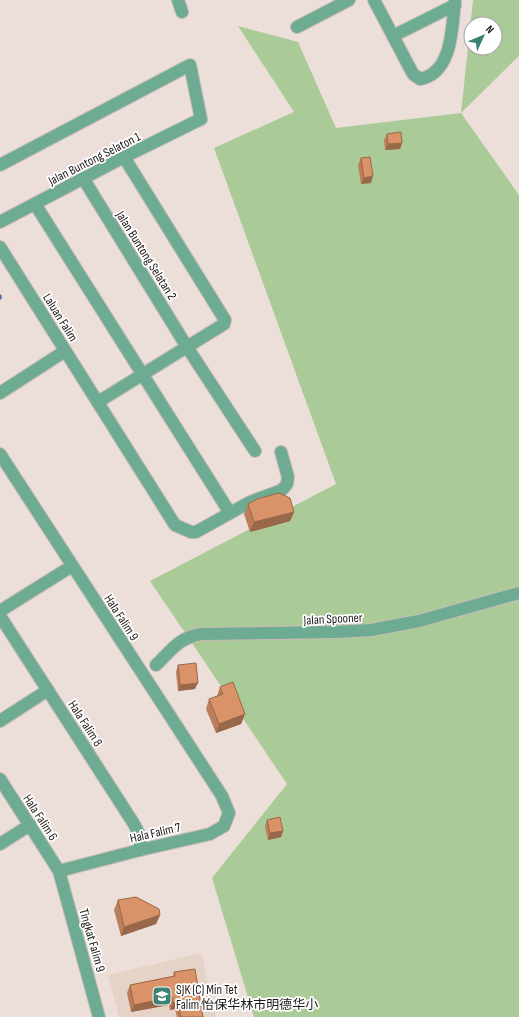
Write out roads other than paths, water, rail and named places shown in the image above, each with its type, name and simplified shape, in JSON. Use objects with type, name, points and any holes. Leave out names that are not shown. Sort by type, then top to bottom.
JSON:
[{"type":"street","points":[[178,0],[182,12]]},
{"type":"street","points":[[297,27],[349,0]]},
{"type":"street","points":[[374,0],[413,74],[420,79],[426,78],[441,66],[446,58],[455,2]]},
{"type":"street","points":[[393,36],[455,2]]},
{"type":"street","name":"Jalan Buntong Selaton 1","points":[[0,165],[190,65],[201,119],[83,178],[0,222]]},
{"type":"street","points":[[98,402],[224,324],[225,320],[124,157]]},
{"type":"street","name":"Jalan Buntong Selatan 2","points":[[83,178],[187,347],[255,451]]},
{"type":"street","points":[[35,204],[230,513]]},
{"type":"street","name":"Laluan Falim","points":[[0,247],[175,525],[191,532],[196,532],[250,502],[282,490],[287,484],[288,477],[281,452]]},
{"type":"street","points":[[0,393],[65,351]]},
{"type":"street","name":"Hala Falim 9","points":[[0,454],[222,796]]},
{"type":"street","points":[[0,611],[72,566]]},
{"type":"street","name":"Jalan Spooner","points":[[156,665],[180,642],[189,637],[201,634],[371,630],[419,621],[519,593]]},
{"type":"street","name":"Hala Falim 8","points":[[0,616],[134,824],[140,836],[140,850]]},
{"type":"street","points":[[0,721],[48,690]]},
{"type":"street","name":"Hala Falim 6","points":[[0,779],[59,871]]},
{"type":"street","name":"Hala Falim 7","points":[[59,871],[210,834],[224,826],[229,813],[222,796]]},
{"type":"street","points":[[0,844],[30,825]]},
{"type":"street","name":"Tingkat Falim 9","points":[[59,871],[99,1017]]},
{"type":"place","name":"SJK (C) Min Tet Falim 怡保华林市明德华小","points":[[162,996]]}]
